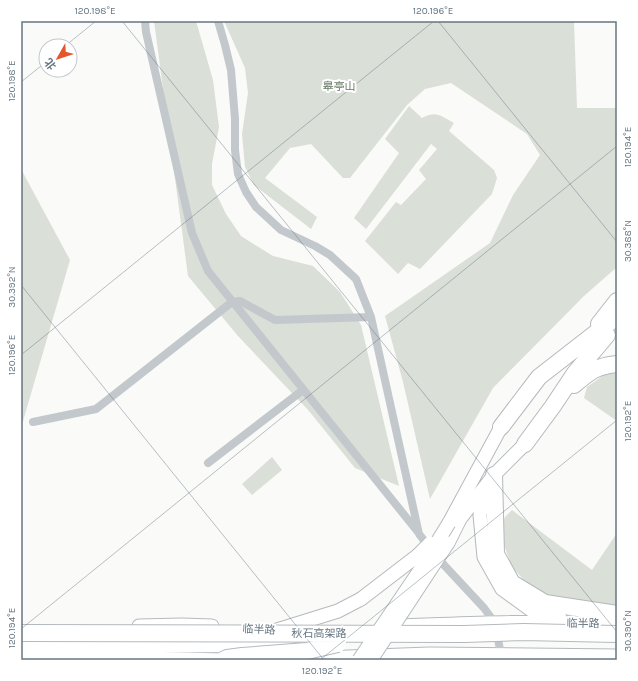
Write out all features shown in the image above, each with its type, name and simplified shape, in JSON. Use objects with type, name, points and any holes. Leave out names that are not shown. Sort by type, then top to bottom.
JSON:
[{"type":"highway","points":[[586,342],[617,302]]},
{"type":"highway","points":[[501,427],[539,377],[617,318]]},
{"type":"highway","points":[[525,444],[553,406],[575,372],[602,339],[617,326]]},
{"type":"highway","points":[[553,406],[571,387],[591,370],[617,364]]},
{"type":"highway","points":[[494,475],[496,554],[512,583],[545,603],[617,614]]},
{"type":"highway","name":"秋石高架路","points":[[21,633],[464,634],[523,632],[617,634]]},
{"type":"highway","name":"秋石高架路","points":[[24,651],[500,642],[617,644]]},
{"type":"highway","points":[[223,660],[242,656],[307,651],[338,644]]},
{"type":"main road","points":[[359,660],[420,570],[449,523],[501,427]]},
{"type":"main road","points":[[370,660],[448,543],[460,519],[494,475],[525,444]]},
{"type":"main road","points":[[494,475],[482,502],[480,515],[484,558],[502,589],[531,610],[557,618],[594,623]]},
{"type":"main road","points":[[275,630],[338,611],[361,599],[417,556],[449,523]]},
{"type":"main road","name":"临半路","points":[[21,629],[182,625],[275,630],[495,623],[617,624]]},
{"type":"main road","points":[[24,651],[64,660]]},
{"type":"main road","points":[[24,651],[223,660]]},
{"type":"main road","points":[[262,660],[501,655],[617,656]]},
{"type":"street","points":[[145,21],[146,32],[192,233],[208,271],[444,565],[484,608],[495,623],[501,655]]},
{"type":"street","points":[[218,21],[231,70],[235,119],[235,150],[238,174],[246,192],[256,207],[281,230],[330,255],[356,279],[371,317],[419,534]]},
{"type":"street","points":[[33,422],[96,409],[232,302],[240,301],[275,320],[371,317]]},
{"type":"street","points":[[208,463],[303,390]]},
{"type":"green space","points":[[154,21],[196,21],[213,80],[219,127],[212,164],[212,185],[226,214],[241,236],[273,256],[313,266],[340,292],[361,325],[399,486],[355,468],[309,411],[238,336],[188,276]]},
{"type":"green space","name":"皋亭山","points":[[224,21],[574,21],[577,108],[617,108],[617,267],[584,296],[493,388],[430,499],[403,382],[385,316],[490,243],[513,195],[540,155],[527,134],[451,83],[425,89],[407,105],[350,178],[343,178],[311,144],[290,148],[265,178],[317,217],[311,229],[254,185],[245,167],[242,134],[248,93],[245,68]]},
{"type":"green space","points":[[409,106],[422,118],[435,114],[454,123],[449,131],[494,170],[497,178],[492,194],[420,269],[408,263],[398,274],[365,241],[396,202],[401,205],[426,179],[419,170],[437,149],[431,144],[366,229],[354,218],[399,153],[385,139]]},
{"type":"green space","points":[[21,169],[70,260],[21,428]]},
{"type":"green space","points":[[617,371],[617,421],[584,398],[587,387],[604,375]]},
{"type":"green space","points":[[272,457],[282,470],[252,495],[242,484]]},
{"type":"green space","points":[[512,510],[592,570],[617,533],[617,607],[545,595],[523,579],[512,567],[504,545],[502,525],[505,517]]}]
